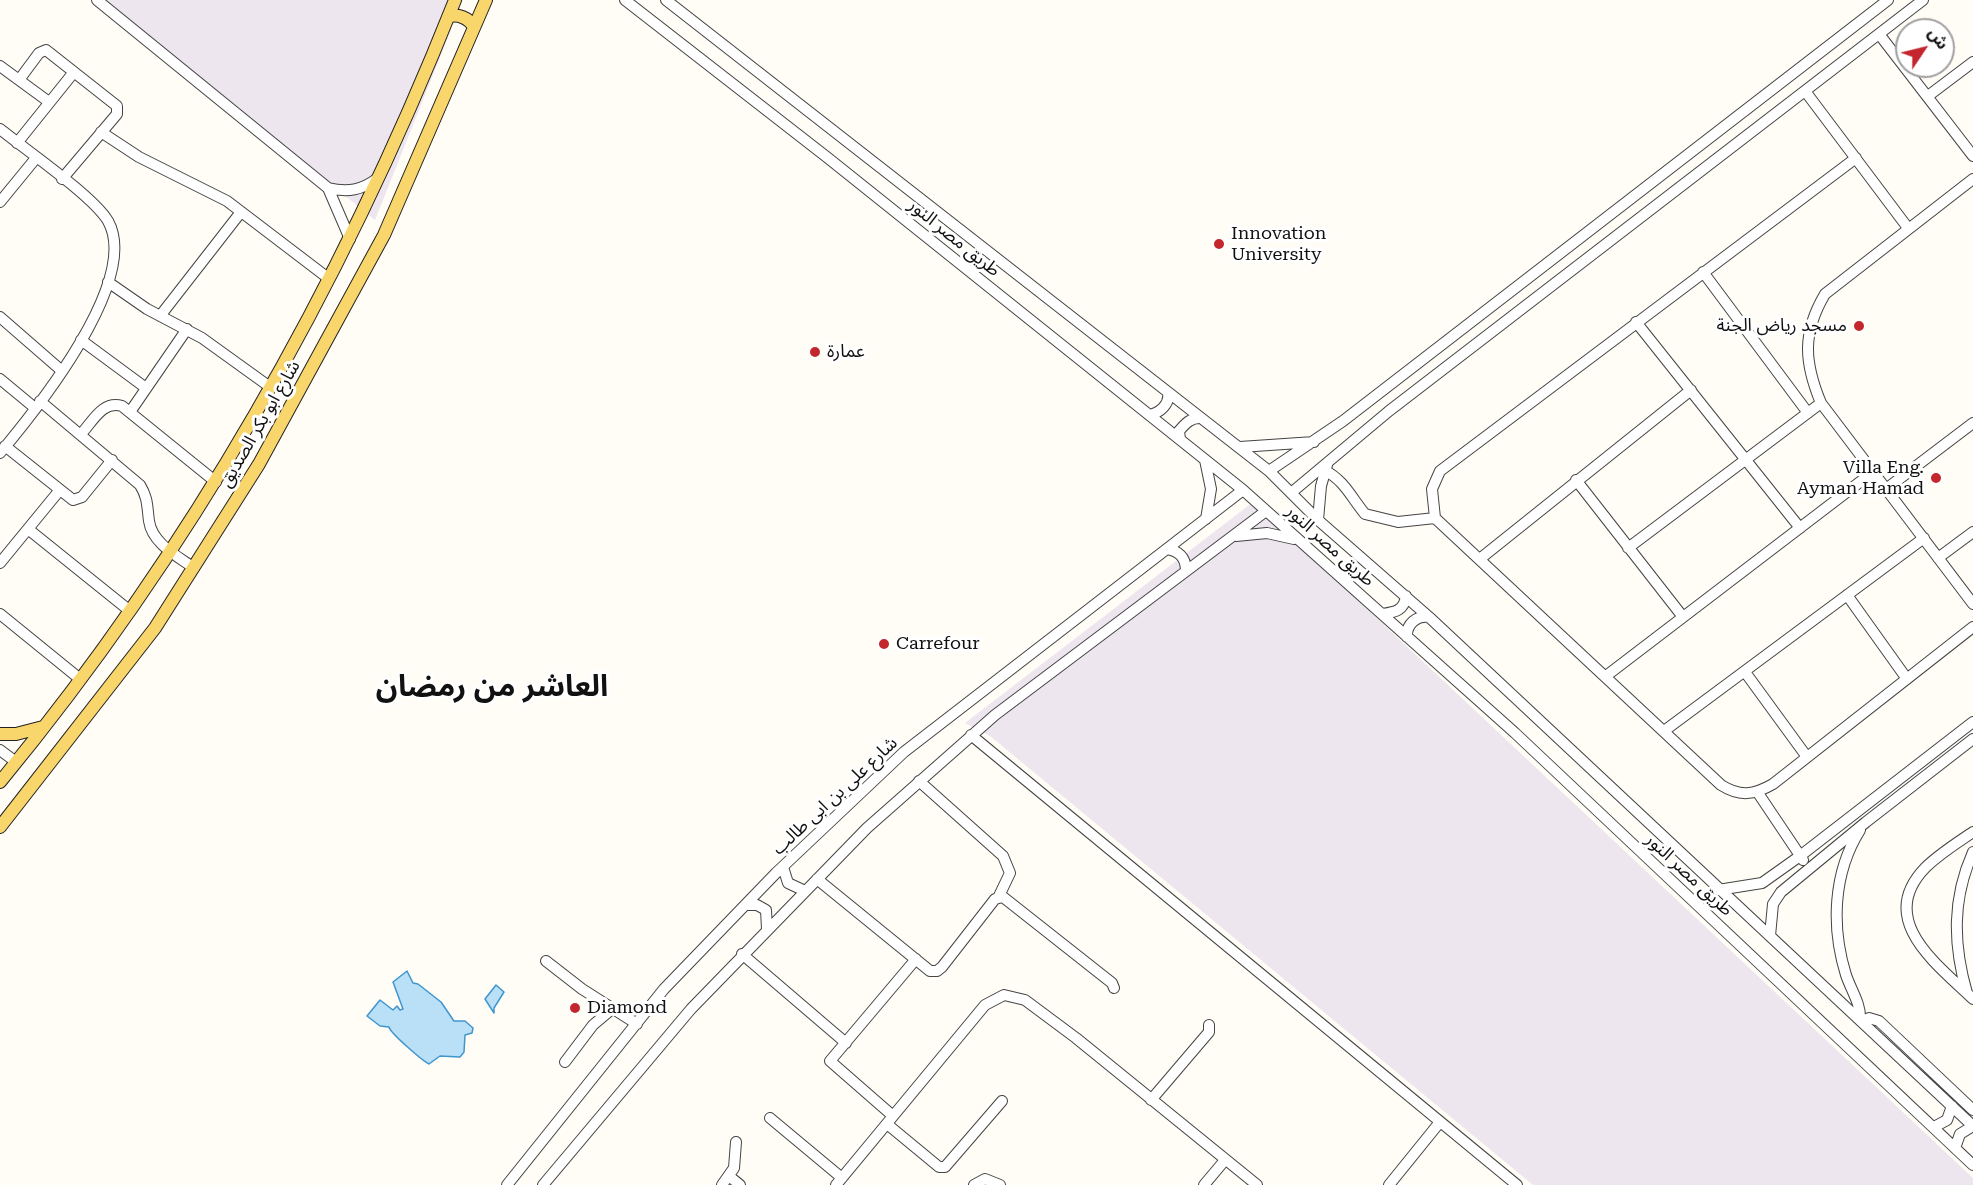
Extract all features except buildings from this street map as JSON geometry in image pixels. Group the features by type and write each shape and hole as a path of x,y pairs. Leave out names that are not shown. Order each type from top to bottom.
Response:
{"main road":[{"name":"شارع ابو بكر الصديق","path":"2,774 16,762 130,611 172,552 216,482 350,238 379,178 455,0"},
{"name":"شارع ابو بكر الصديق","path":"0,827 133,658 194,568 259,464 384,235 423,151 486,0"},
{"path":"448,17 460,16 474,27"},
{"path":"0,734 16,734 43,727"}],"street":[{"path":"97,0 328,188 350,238"},
{"name":"طريق مصر النور","path":"625,0 1243,490 1515,733 1973,1165"},
{"name":"طريق مصر النور","path":"666,0 1269,471 1318,520 1429,617 1718,890 1973,1126"},
{"path":"1269,471 1343,421 1888,0"},
{"path":"1291,493 1356,437 1923,0"},
{"path":"1879,34 1973,156"},
{"path":"19,80 42,50 46,50 117,106 117,114 62,179"},
{"path":"1928,96 1973,62"},
{"path":"0,66 49,102"},
{"path":"17,143 74,72"},
{"path":"1805,91 1908,228"},
{"path":"0,129 100,210 112,231 114,252 108,282 81,340 38,405 4,444 70,499 77,500 112,460"},
{"path":"101,132 139,157 212,192 328,278"},
{"path":"0,202 36,158"},
{"path":"1856,158 1440,471 1432,489 1435,518 1481,558 1721,785 1732,792 1745,795 1758,793 1807,758 1973,627"},
{"path":"328,188 350,191 370,185 379,178"},
{"path":"1973,179 1825,294 1814,314 1808,336 1808,358 1812,381 1821,403 1973,603"},
{"path":"160,316 241,212"},
{"path":"1703,272 1808,413"},
{"path":"108,282 160,316 187,329 270,387"},
{"path":"0,317 62,371"},
{"path":"1636,322 1800,528"},
{"path":"130,412 187,329"},
{"path":"81,340 146,388"},
{"path":"0,379 81,434 140,485 147,495 153,533 172,552 194,568"},
{"path":"1481,558 1691,390"},
{"path":"1149,415 1163,408 1168,401 1168,393"},
{"path":"1628,548 1821,403"},
{"path":"81,434 106,406 122,406 216,482"},
{"path":"1180,439 1179,431 1184,425 1193,419 1201,418"},
{"path":"1343,421 1356,437"},
{"path":"1886,489 1973,423"},
{"path":"1240,447 1314,442"},
{"path":"1318,520 1324,470 1330,459"},
{"path":"1205,460 1211,489 1206,519"},
{"path":"1324,470 1345,484 1365,514 1398,522 1435,518"},
{"path":"1606,676 1874,472"},
{"path":"1576,480 1683,618"},
{"path":"0,563 59,490"},
{"name":"شارع على بن ابى طالب","path":"507,1185 664,989 783,867 904,752 1243,490"},
{"path":"543,1185 637,1071 741,954 867,828 971,735 1186,569 1266,511"},
{"path":"28,529 130,611"},
{"path":"1938,558 1973,532"},
{"path":"1232,537 1267,533 1301,542"},
{"path":"1664,731 1924,538"},
{"path":"1167,549 1179,553 1186,563 1186,569"},
{"path":"1382,614 1397,612 1404,606 1406,596"},
{"path":"1847,596 1907,679"},
{"path":"0,614 80,679"},
{"path":"1407,637 1409,627 1416,620 1429,617"},
{"path":"1744,672 1807,758"},
{"path":"1718,890 1762,883 1973,722"},
{"path":"971,735 1517,1185"},
{"path":"1770,936 1773,904 1780,892 1973,739"},
{"path":"0,750 16,762"},
{"path":"1918,766 1926,775"},
{"path":"817,879 930,971 937,971 999,896 1010,873 1003,856 919,781"},
{"path":"1758,793 1809,868"},
{"path":"1866,822 1851,844 1842,871 1836,926 1840,956 1860,1008 1861,1020 1869,1018 1879,1021 1973,1110"},
{"path":"1970,996 1922,951 1914,938 1908,917 1909,895 1919,876 1927,866 1973,832"},
{"path":"1970,996 1958,964 1955,933 1957,902 1964,872 1973,852"},
{"path":"783,867 788,883 805,891"},
{"path":"999,896 1004,897 1074,952 1112,983 1114,988"},
{"path":"745,905 757,904 766,910 767,929"},
{"path":"741,954 846,1043"},
{"path":"916,959 830,1062 939,1167 945,1167 1002,1101"},
{"path":"546,961 612,1009 637,1024"},
{"path":"770,1118 839,1181 985,1005 1004,995 1025,1000 1257,1185"},
{"path":"565,1062 593,1025 612,1009"},
{"path":"1151,1100 1209,1032 1209,1025"},
{"path":"1934,1127 1947,1120 1952,1106"},
{"path":"1389,1185 1440,1122"},
{"path":"1954,1148 1960,1134 1973,1126"},
{"path":"736,1142 734,1168 725,1180 740,1185"},
{"path":"1204,1185 1225,1160"},
{"path":"974,1185 985,1179 1000,1185"}],"shaded area":[{"path":"104,0 463,0 375,220"},
{"path":"1253,502 1973,1178 1973,1185 1533,1185 990,736 965,723"}],"water":[{"path":"407,971 413,983 418,984 441,1002 454,1021 465,1021 473,1028 472,1033 465,1035 464,1052 460,1057 440,1056 429,1064 401,1041 389,1027 380,1026 367,1016 380,1000 393,1010 397,1006 400,1010 403,1009 393,982"},
{"path":"496,985 504,992 494,1008 494,1013 485,999"}],"place":[{"name":"Innovation University","path":"1219,244"},
{"name":"مسجد رياض الجنة","path":"1859,326"},
{"name":"عمارة","path":"815,352"},
{"name":"Villa Eng. Ayman Hamad","path":"1936,478"},
{"name":"Carrefour","path":"884,644"},
{"name":"Diamond","path":"575,1008"}],"district":[{"name":"العاشر من رمضان","path":"492,687"}]}
